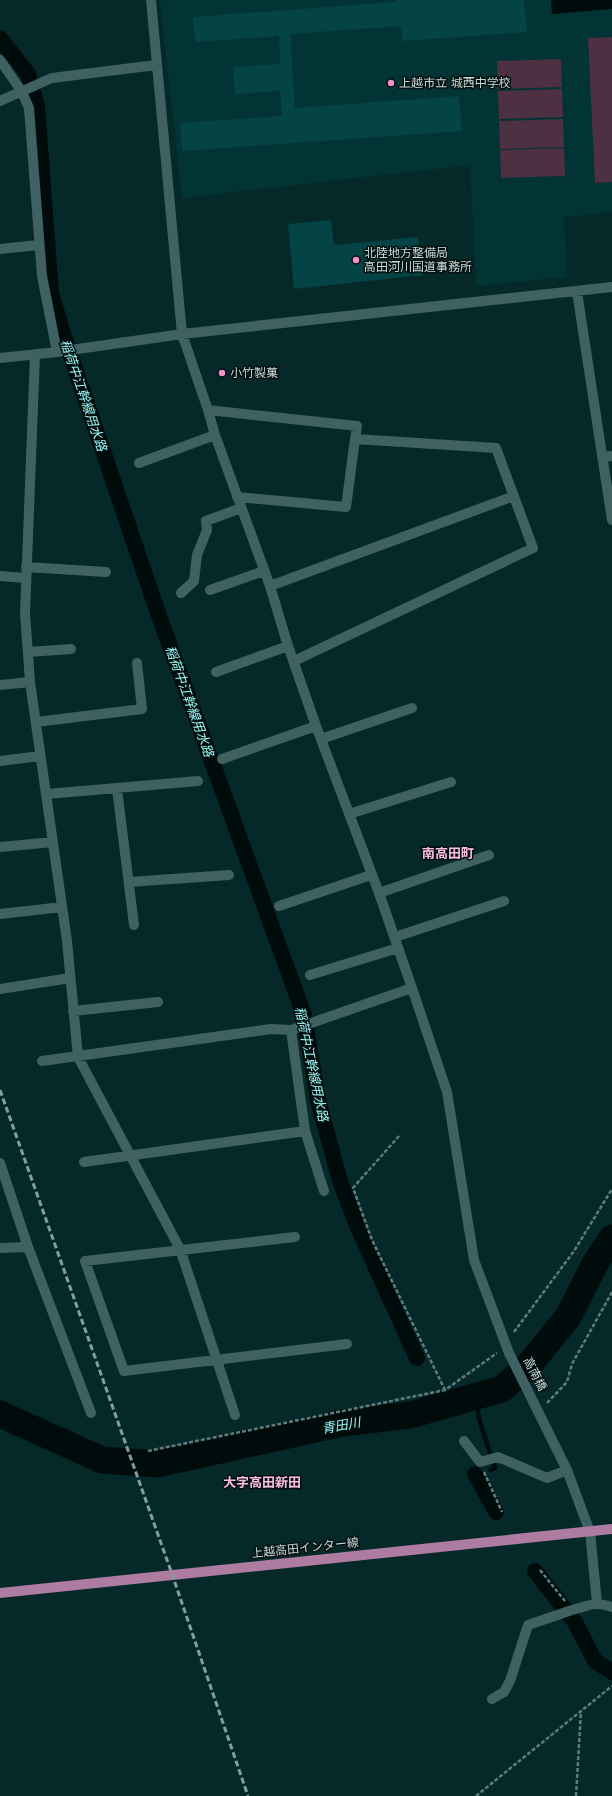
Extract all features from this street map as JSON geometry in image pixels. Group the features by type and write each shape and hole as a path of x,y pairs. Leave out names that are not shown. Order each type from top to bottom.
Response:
{"main road":[{"name":"上越高田インター線","path":"0,1593 612,1530"}],"street":[{"name":"高南橋","path":"151,0 182,334 215,435 270,586 288,646 316,726 395,937 447,1092 474,1260 507,1348 567,1470 590,1532 597,1603"},
{"path":"0,60 22,92 29,108 38,245 42,276 58,352"},
{"path":"0,100 22,92 52,78 156,65"},
{"path":"0,250 38,245"},
{"path":"0,358 58,352 182,334 612,287"},
{"path":"577,292 607,456 612,520"},
{"path":"35,355 25,578 25,613 30,682 67,941 78,1057 180,1249 235,1415"},
{"path":"208,410 357,426 346,507 237,497"},
{"path":"139,463 215,435"},
{"path":"294,661 533,548 496,448 355,439"},
{"path":"270,586 514,496"},
{"path":"180,593 194,581 197,555 207,530 206,521 241,508"},
{"path":"26,567 106,572"},
{"path":"210,590 264,571"},
{"path":"0,576 25,578"},
{"path":"216,672 288,646"},
{"path":"28,652 71,650"},
{"path":"36,722 142,709 137,663"},
{"path":"0,685 30,682"},
{"path":"321,739 412,708"},
{"path":"222,759 316,726"},
{"path":"0,761 40,756"},
{"path":"47,794 198,781"},
{"path":"349,814 451,782"},
{"path":"118,789 134,925"},
{"path":"0,847 53,842"},
{"path":"379,893 489,856"},
{"path":"129,882 229,875"},
{"path":"279,906 371,875"},
{"path":"395,937 504,901"},
{"path":"0,914 62,907"},
{"path":"310,975 398,948"},
{"path":"0,989 70,978"},
{"path":"42,1061 271,1029 291,1030 412,988"},
{"path":"73,1011 158,1002"},
{"path":"291,1030 305,1131 324,1191"},
{"path":"84,1162 305,1131"},
{"path":"0,1163 28,1247 91,1413"},
{"path":"295,1236 85,1261 124,1371 347,1344"},
{"path":"0,1248 28,1247"},
{"path":"464,1441 483,1462 498,1457 546,1478 567,1470"},
{"path":"492,1699 504,1692 510,1681 528,1625 597,1603 612,1606"}],"path":[{"path":"399,1136 353,1188 372,1240 445,1390"},
{"path":"148,1451 445,1390 499,1351 507,1348 574,1251 612,1189"},
{"path":"538,1410 567,1382 572,1364 612,1292"},
{"path":"483,1462 502,1512"},
{"path":"540,1570 572,1610"},
{"path":"476,1796 612,1686"},
{"path":"576,1796 581,1711"}],"shaded area":[{"name":"上越市立 城西中学校","path":"160,0 612,0 612,212 564,217 567,277 476,286 470,165 182,198"},
{"path":"551,0 612,0 612,9 552,14"},
{"path":"612,37 612,182 595,183 588,38"},
{"path":"561,59 562,87 498,89 497,61"},
{"path":"562,89 563,117 499,119 498,91"},
{"path":"563,119 564,147 500,149 499,121"},
{"path":"564,148 565,176 501,178 500,150"}],"building":[{"path":"396,0 524,0 527,32 403,41 401,26 290,34 295,108 459,96 462,131 182,151 180,123 282,116 280,91 235,94 233,67 280,64 279,36 195,42 193,17 396,2"},
{"name":"北陸地方整備局 高田河川国道事務所","path":"331,220 334,245 418,237 423,275 294,289 288,224"}],"waterway":[{"name":"稲荷中江幹線用水路","path":"0,38 28,74 37,106 51,293 63,333 159,616 304,1015 318,1100 340,1181 358,1228 417,1358"},
{"name":"青田川","path":"0,1414 102,1460 157,1464 343,1423 410,1415 502,1389 530,1364 568,1317 596,1262 612,1238"},
{"path":"476,1396 479,1419 495,1468 490,1470"},
{"name":"稲荷中江幹線用水路","path":"475,1474 479,1472"},
{"name":"稲荷中江幹線用水路","path":"475,1474 496,1512"},
{"name":"稲荷中江幹線用水路","path":"535,1571 575,1622 595,1661 612,1672"}],"railway":[{"path":"0,1090 172,1574 248,1796"}],"place":[{"name":"上越市立 城西中学校","path":"391,83"},
{"name":"北陸地方整備局 高田河川国道事務所","path":"356,260"},
{"name":"小竹製菓","path":"222,373"}],"district":[{"name":"南高田町","path":"448,853"},
{"name":"大字高田新田","path":"262,1482"}]}
